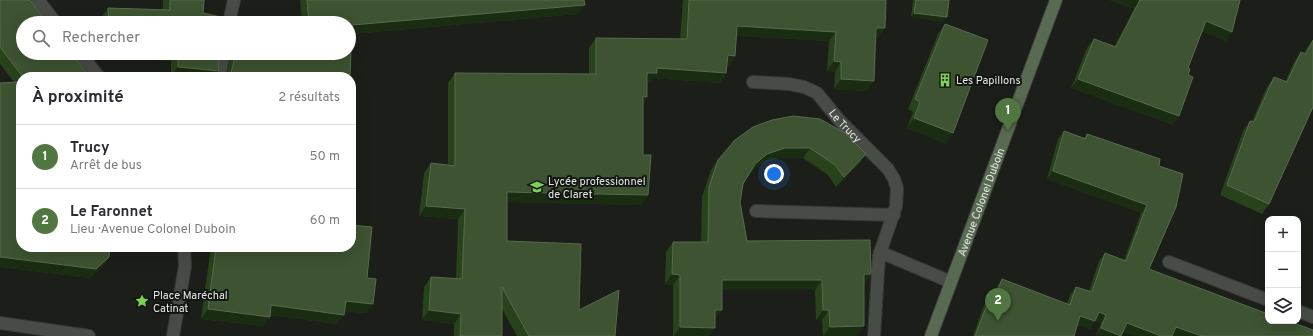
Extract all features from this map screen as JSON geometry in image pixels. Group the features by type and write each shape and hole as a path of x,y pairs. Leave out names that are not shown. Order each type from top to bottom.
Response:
{"street":[{"path":"38,0 51,16"},
{"path":"231,16 234,0"},
{"name":"Avenue Colonel Duboin","path":"931,336 1056,0"},
{"path":"86,60 95,72"},
{"path":"220,72 223,60"},
{"name":"Le Trucy","path":"753,82 804,87 817,93 824,99 839,120 888,168 897,188 898,196 894,215 880,252 874,336"},
{"path":"756,211 894,215"},
{"path":"173,336 185,266 184,252"},
{"path":"880,252 951,282"},
{"path":"1169,262 1265,299"},
{"path":"1301,312 1313,317"},
{"path":"0,323 89,336"}],"building":[{"path":"0,0 30,0 42,16 16,16 16,60 77,60 86,72 19,72 0,47"},
{"path":"170,0 204,0 203,13 216,16 109,16 108,8 170,10"},
{"path":"307,0 584,0 585,5 356,25 356,16 308,16"},
{"name":"Lycée professionnel de Claret","path":"689,0 886,0 885,28 876,28 874,81 841,79 841,62 834,61 836,32 737,26 735,56 728,55 726,73 657,68 657,73 647,73 647,97 643,96 643,155 651,155 648,195 507,192 507,241 581,244 579,310 619,290 615,336 529,336 502,287 502,336 460,336 461,314 429,310 431,277 462,279 465,209 426,206 431,163 455,166 455,73 596,74 596,38 687,39"},
{"path":"916,0 949,0 947,17 914,13"},
{"path":"1140,0 1240,0 1232,32 1206,21 1188,68 1190,69 1188,75 1193,77 1179,116 1078,79 1094,39 1116,47"},
{"name":"Les Papillons","path":"945,24 988,40 953,133 914,118 920,102 915,99"},
{"path":"1313,40 1313,107 1269,204 1227,185 1250,121 1254,122 1274,77 1287,82 1301,52 1306,54"},
{"path":"178,60 219,60 219,71 178,67"},
{"path":"234,60 351,60 350,72 231,72"},
{"path":"16,82 16,252 110,252 109,257 96,269 0,257 0,83"},
{"path":"793,116 820,119 845,133 866,154 844,177 835,165 810,148 785,148 767,154 755,164 743,184 740,202 747,241 870,240 871,274 864,274 864,326 830,327 829,310 823,310 822,280 722,280 722,310 715,310 715,328 680,327 680,275 672,274 673,242 708,242 709,187 718,160 735,140 753,127 772,120"},
{"path":"1064,131 1086,139 1087,134 1160,159 1159,166 1183,174 1176,207 1149,269 1265,313 1265,324 1296,324 1313,330 1313,336 1202,336 1176,327 1172,336 1161,336 1127,323 1121,336 1101,328 1106,315 1099,312 1095,321 1080,316 1074,336 975,336 990,297 995,298 1002,279 1070,305 1076,287 1092,292 1105,253 1126,261 1147,205 1053,171"},
{"path":"356,225 372,227 367,278 376,279 373,304 346,301 344,315 271,305 270,317 208,309 215,252 356,252"}],"place":[{"name":"Les Papillons","path":"945,80"},
{"name":"Trucy","path":"1008,131"},
{"name":"Lycée professionnel de Claret","path":"537,187"},
{"name":"Place Maréchal Catinat","path":"142,301"},
{"name":"Le Faronnet","path":"998,321"}]}
